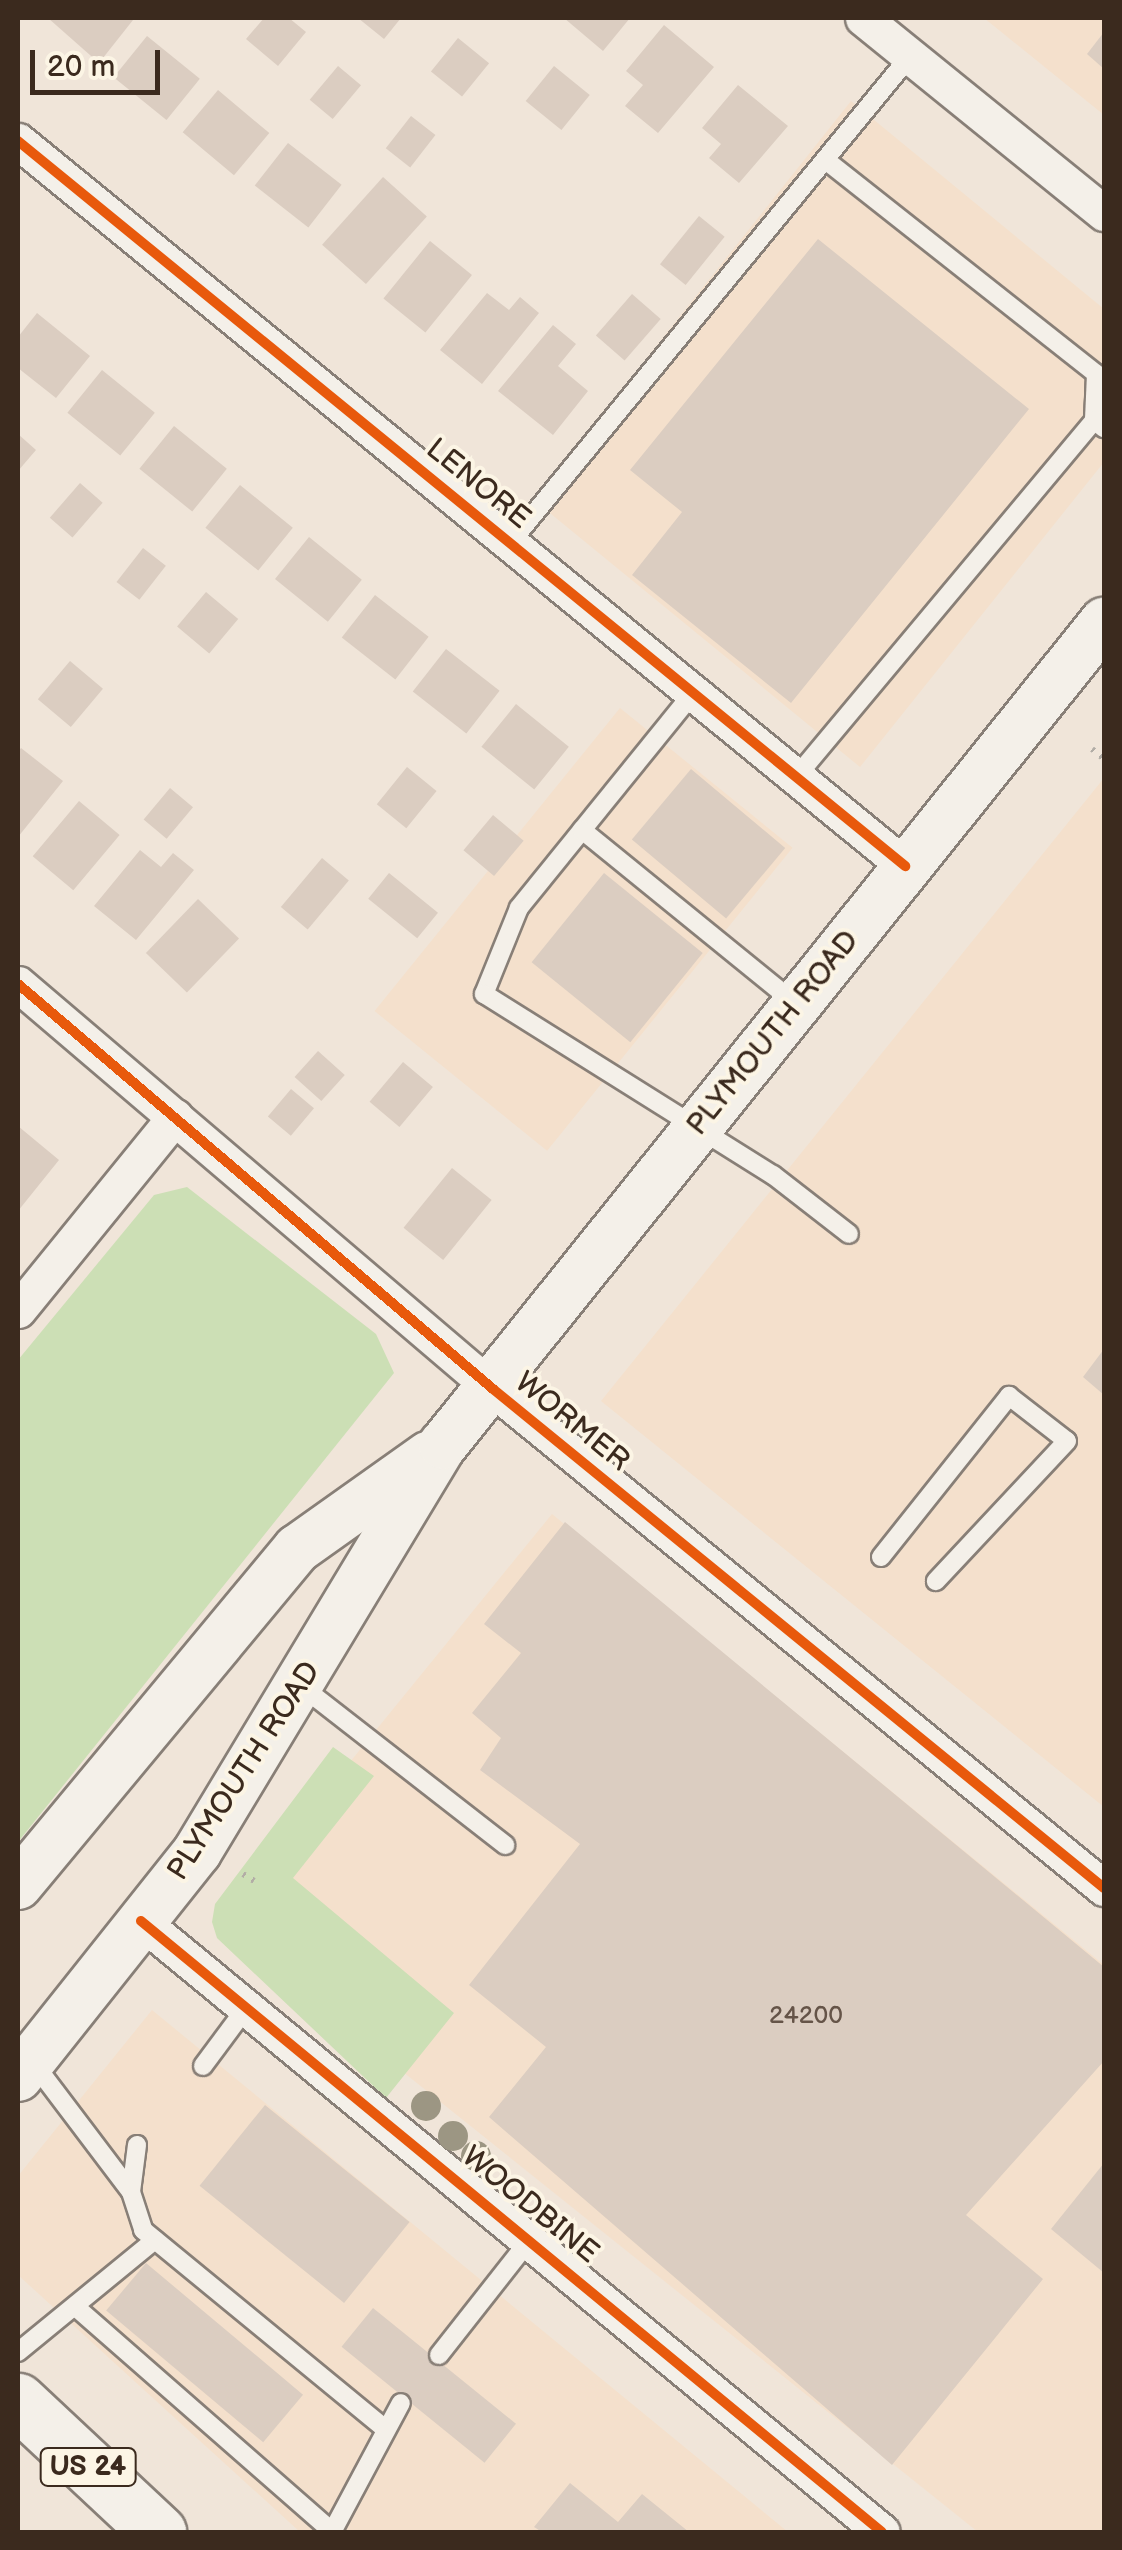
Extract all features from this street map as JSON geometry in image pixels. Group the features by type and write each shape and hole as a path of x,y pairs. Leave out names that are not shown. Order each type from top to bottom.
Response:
{"main road":[{"name":"PLYMOUTH ROAD","path":"24,2069 198,1852 443,1445 492,1389 905,866 1104,622"},
{"name":"PLYMOUTH ROAD","path":"18,1885 298,1549 443,1445"},
{"name":"US 24","path":"18,2401 158,2532"}],"street":[{"path":"863,18 1101,203"},
{"name":"LENORE","path":"18,141 905,866"},
{"name":"WORMER","path":"18,984 492,1389 1104,1888"},
{"path":"18,1310 175,1117"},
{"name":"WOODBINE","path":"141,1921 532,2237 882,2532"}],"lane":[{"path":"510,543 828,162 910,56"},
{"path":"796,776 1099,424 1096,374 828,162"},
{"path":"693,693 520,908 484,994 693,1133 773,1175 850,1234"},
{"path":"582,830 796,1004"},
{"path":"880,1557 1009,1396 1067,1441 936,1580"},
{"path":"301,1686 506,1846"},
{"path":"203,2066 246,2008"},
{"path":"24,2069 131,2192 155,2240 383,2427"},
{"path":"131,2192 137,2145"},
{"path":"438,2356 532,2237"},
{"path":"18,2352 78,2309 155,2240"},
{"path":"78,2309 332,2532 383,2427 402,2402"}],"path":[{"path":"1092,749 1104,759"},
{"path":"243,1874 254,1881"}],"shaded area":[{"path":"984,18 1104,18 1104,115"},
{"path":"851,101 1104,309 1104,462 860,767 534,500"},
{"path":"620,708 793,848 547,1151 375,1011"},
{"path":"1104,778 1104,1807 601,1401"},
{"path":"552,1514 1104,1965 1104,2532 978,2532 218,1924"},
{"path":"152,2010 788,2532 300,2532 18,2275 18,2176"}],"green space":[{"path":"187,1187 376,1334 394,1373 18,1842 18,1360 154,1195"},
{"path":"333,1747 374,1776 293,1878 454,2013 386,2098 217,1938 212,1922 215,1904"}],"building":[{"path":"48,18 129,18 133,20 99,63"},
{"path":"264,18 289,18 306,32 278,66 246,39"},
{"path":"358,18 401,18 384,39"},
{"path":"564,18 630,18 603,51"},
{"path":"664,25 714,67 658,133 625,106 643,85 626,71"},
{"path":"1104,32 1104,69 1087,54"},
{"path":"147,36 200,79 166,120 114,77"},
{"path":"458,38 489,63 462,97 431,71"},
{"path":"338,66 361,85 333,119 310,100"},
{"path":"554,66 590,95 561,130 526,101"},
{"path":"738,85 788,126 739,183 709,158 721,144 702,128"},
{"path":"218,90 269,133 234,175 183,132"},
{"path":"411,116 435,135 410,167 386,148"},
{"path":"288,143 342,185 308,227 255,186"},
{"path":"383,177 427,216 366,284 322,245"},
{"path":"699,216 725,237 686,285 660,264"},
{"path":"818,239 1029,409 791,703 632,575 682,512 630,470"},
{"path":"430,241 472,275 425,332 383,299"},
{"path":"487,293 509,310 520,297 539,313 482,384 440,350"},
{"path":"632,294 661,319 625,360 596,336"},
{"path":"37,313 90,356 56,398 18,368 18,337"},
{"path":"553,325 576,344 558,366 588,391 553,435 498,391"},
{"path":"102,370 155,413 120,456 67,413"},
{"path":"174,426 227,469 192,512 139,469"},
{"path":"18,434 36,450 18,471"},
{"path":"80,483 103,503 72,537 50,518"},
{"path":"240,485 293,528 258,571 205,528"},
{"path":"309,537 362,580 328,622 275,579"},
{"path":"143,548 166,566 139,600 117,582"},
{"path":"206,592 238,619 209,653 177,626"},
{"path":"375,595 429,637 395,679 342,638"},
{"path":"446,649 500,691 466,733 413,692"},
{"path":"70,661 103,689 71,727 38,699"},
{"path":"516,704 569,747 534,790 481,747"},
{"path":"21,748 63,781 18,837 18,752"},
{"path":"407,767 437,791 406,828 377,804"},
{"path":"691,769 785,848 726,919 632,839"},
{"path":"170,788 193,807 167,839 144,819"},
{"path":"79,801 120,835 73,890 33,856"},
{"path":"493,815 524,841 494,876 463,850"},
{"path":"140,850 161,867 173,853 194,870 136,940 94,906"},
{"path":"322,858 349,880 308,930 281,907"},
{"path":"389,873 438,913 417,938 368,899"},
{"path":"604,873 703,953 630,1042 532,962"},
{"path":"198,899 239,939 187,993 146,953"},
{"path":"318,1051 345,1075 321,1101 295,1077"},
{"path":"403,1062 433,1087 399,1127 370,1102"},
{"path":"291,1089 314,1108 291,1136 268,1117"},
{"path":"18,1126 59,1160 18,1211"},
{"path":"452,1168 492,1200 443,1260 404,1228"},
{"path":"1104,1349 1104,1395 1083,1377"},
{"path":"565,1522 1104,1967 1104,2061 966,2215 1043,2279 892,2465 489,2117 546,2047 469,1985 580,1844 480,1770 501,1738 472,1713 521,1653 484,1624"},
{"path":"265,2105 410,2222 344,2303 200,2186"},
{"path":"1104,2163 1104,2273 1051,2229"},
{"path":"146,2263 303,2395 263,2442 106,2310"},
{"path":"373,2308 516,2424 485,2463 342,2347"},
{"path":"570,2483 618,2522 642,2494 689,2532 542,2532 534,2527"}],"cycle path":[{"path":"18,141 905,866"},
{"path":"18,984 493,1389 1104,1888"},
{"path":"141,1921 882,2532"}]}
